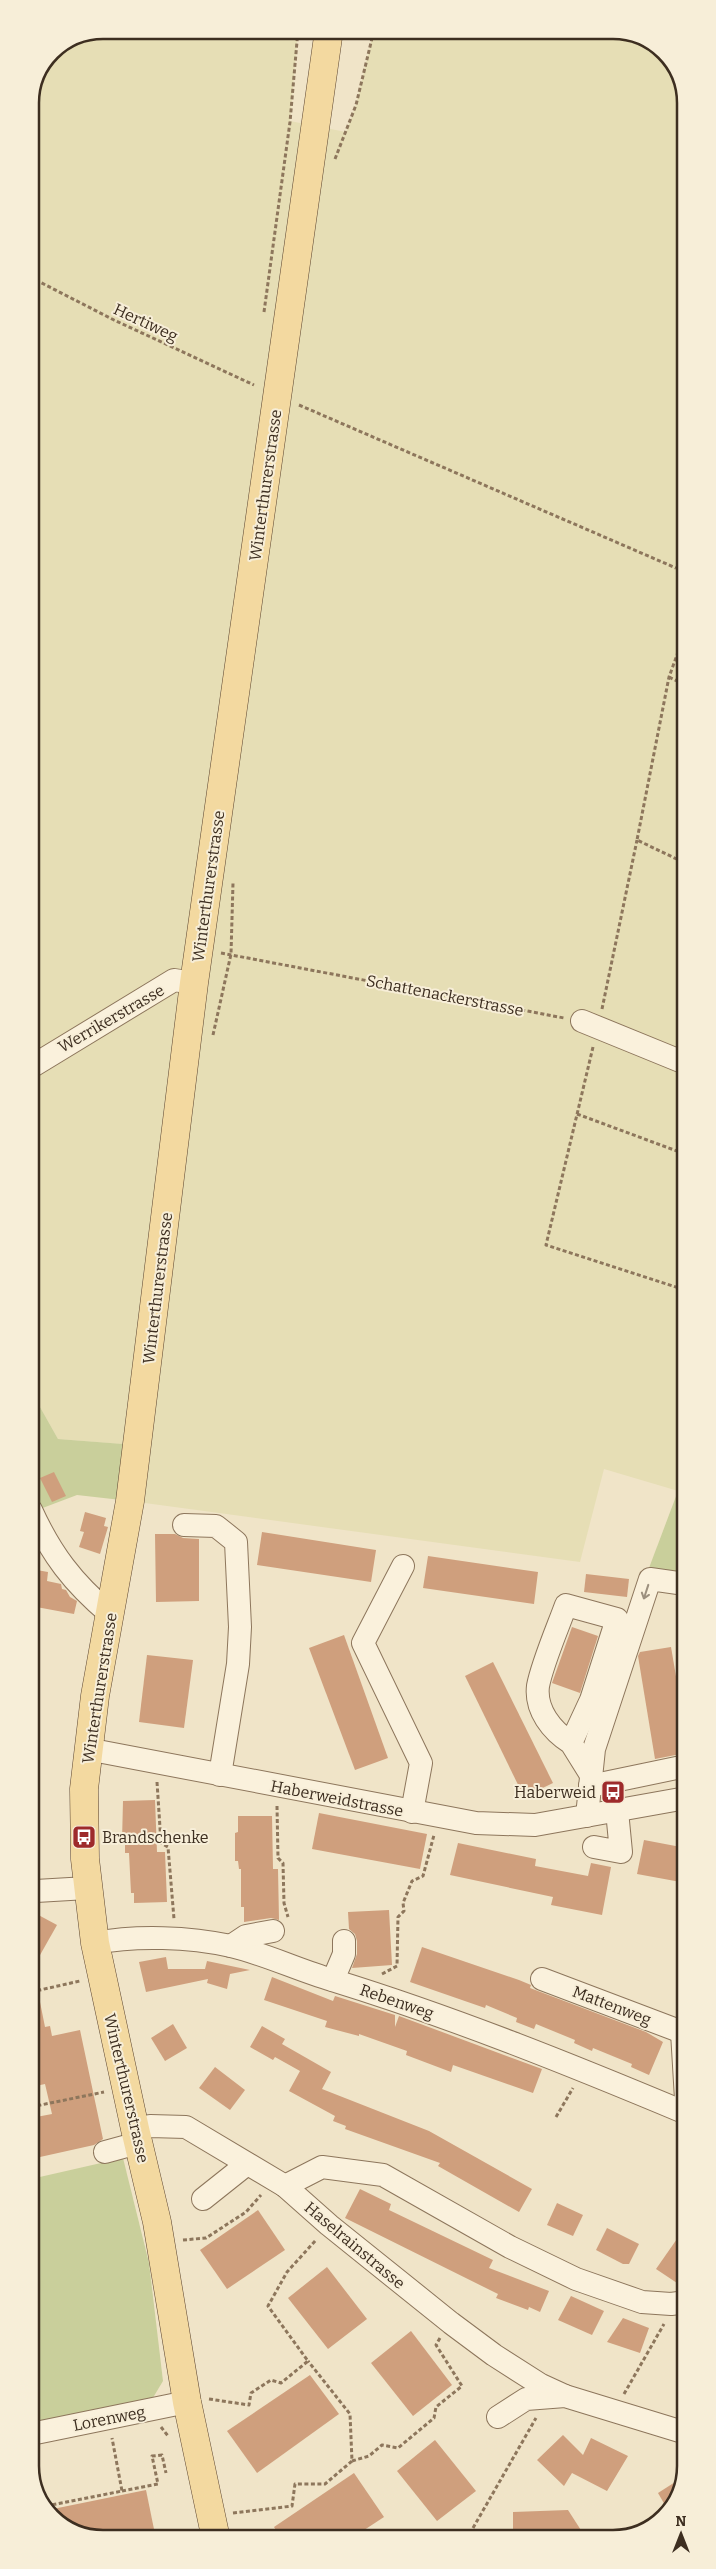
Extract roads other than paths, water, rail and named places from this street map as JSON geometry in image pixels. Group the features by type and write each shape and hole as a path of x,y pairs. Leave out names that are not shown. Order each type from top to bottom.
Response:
{"main road":[{"name":"Winterthurerstrasse","path":"215,2530 197,2401 102,1976 87,1888 83,1812 87,1749 130,1501 194,983 328,39"}],"street":[{"name":"Werrikerstrasse","path":"39,1062 174,980 194,983"},
{"path":"590,1025 677,1060"},
{"path":"184,1525 216,1526 236,1542 240,1627 238,1664 220,1775"},
{"path":"39,1526 50,1548 69,1575 110,1614"},
{"path":"404,1566 363,1643 420,1763 412,1812"},
{"path":"587,1816 594,1749 650,1579 677,1583"},
{"path":"571,1743 591,1700 617,1619 566,1605 538,1687 542,1713 557,1734 571,1743 590,1780"},
{"name":"Haberweidstrasse","path":"87,1749 412,1812 508,1826 535,1825 677,1800"},
{"path":"590,1780 677,1767"},
{"path":"594,1847 621,1852 617,1810"},
{"path":"39,1891 87,1888"},
{"path":"231,1946 246,1936 281,1926"},
{"name":"Rebenweg","path":"96,1943 133,1938 172,1939 231,1946 369,1990 585,2071 677,2110"},
{"path":"333,1980 344,1954 344,1941"},
{"name":"Mattenweg","path":"542,1979 677,2027"},
{"name":"Haselrainstrasse","path":"105,2152 137,2136 150,2126 186,2127 285,2186 329,2225 450,2323 494,2355 541,2385 565,2396 677,2430"},
{"path":"203,2198 247,2164"},
{"path":"285,2186 322,2167 383,2175 510,2246 576,2279 642,2302 677,2303"},
{"name":"Haselrainstrasse","path":"498,2417 526,2399 565,2396"},
{"name":"Lorenweg","path":"39,2432 197,2401"}],"place":[{"name":"Haberweid","path":"613,1792"},
{"name":"Brandschenke","path":"84,1837"}]}
